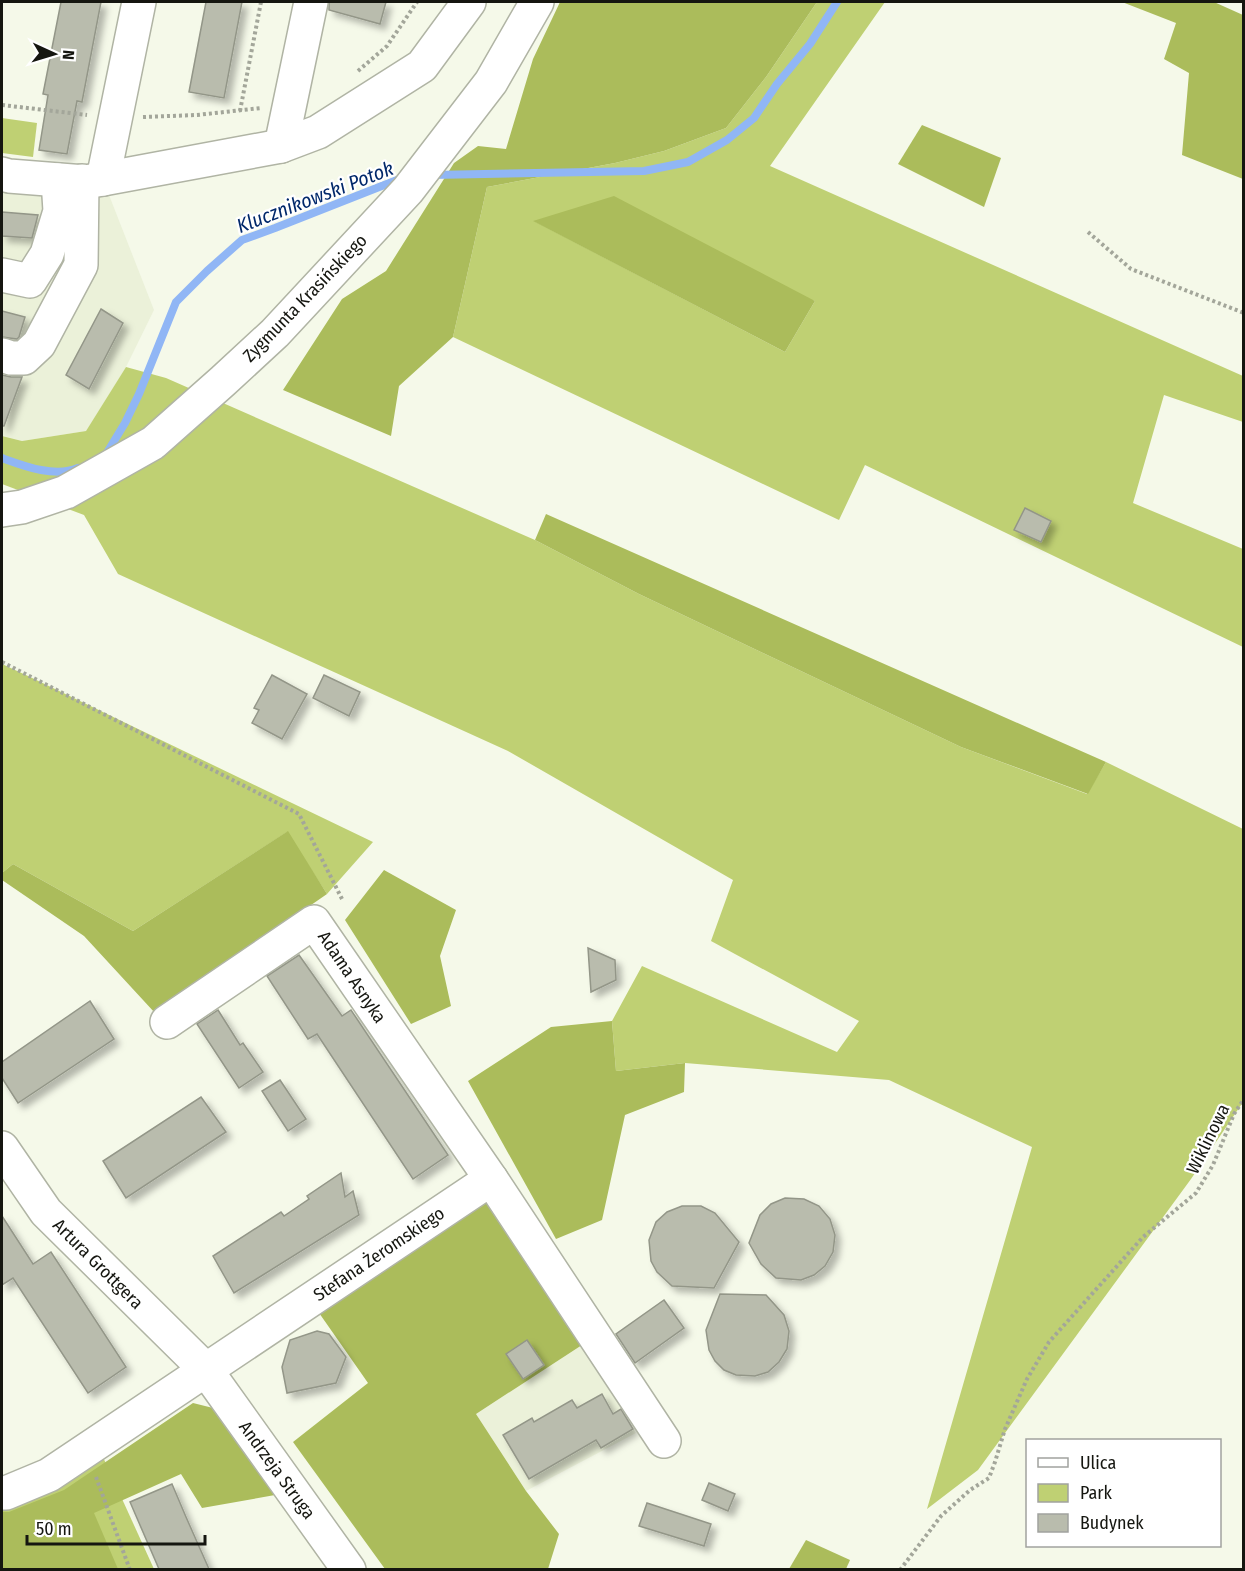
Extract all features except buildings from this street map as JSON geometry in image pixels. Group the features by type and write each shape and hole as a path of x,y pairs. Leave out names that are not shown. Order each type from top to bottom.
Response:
{"street":[{"path":"2,275 30,281 46,254 60,211 81,180 115,118 139,2"},
{"path":"281,146 311,2"},
{"path":"2,174 81,180 281,146 318,132 422,66 469,2"},
{"name":"Zygmunta Krasińskiego","path":"2,510 22,507 66,492 153,443 275,333 408,190 491,82 537,2"},
{"path":"2,355 24,358 39,344 81,265 81,180"},
{"name":"Adama Asnyka","path":"167,1022 314,922 491,1179"},
{"name":"Artura Grottgera","path":"2,1148 10,1163 46,1212 206,1370"},
{"path":"491,1179 664,1441"},
{"name":"Stefana Żeromskiego","path":"2,1493 49,1475 491,1179"},
{"name":"Andrzeja Struga","path":"206,1370 348,1569"}],"path":[{"path":"240,111 261,2"},
{"path":"357,72 387,46 417,2"},
{"path":"2,105 115,118 197,116 289,104"},
{"path":"1088,232 1131,268 1244,313"},
{"path":"2,662 299,814 342,899"},
{"name":"Wiklinowa","path":"900,1569 941,1516 970,1490 989,1478 1005,1429 1027,1379 1049,1342 1143,1237 1196,1193 1213,1165 1234,1114 1244,1098"},
{"path":"86,1451 130,1569"}],"shaded area":[{"path":"2,187 109,195 154,310 126,367 86,431 22,441 2,436"},
{"path":"582,1345 636,1433 526,1491 476,1414"}],"green space":[{"path":"560,2 817,2 766,77 726,128 664,151 615,163 487,187 453,337 399,386 391,436 283,390 342,299 386,271 454,163 478,146 506,149 533,59"},
{"path":"817,2 885,2 770,166 1243,376 1243,422 1164,395 1133,503 1243,549 1243,647 865,465 839,520 453,337 487,187 615,163 664,151 726,128 766,77","holes":["534,221 815,301 785,352"]},
{"path":"1122,2 1214,2 1243,15 1243,179 1182,155 1189,73 1164,59 1176,23"},
{"path":"2,118 37,123 33,157 2,153"},
{"path":"922,125 1001,158 984,207 898,164"},
{"path":"614,196 815,301 785,352 533,221"},
{"path":"126,367 166,378 535,540 639,594 961,747 1087,794 1106,762 1243,829 1243,1102 1191,1179 978,1470 927,1509 1032,1147 889,1080 685,1063 616,1071 612,1021 642,966 837,1052 859,1021 711,941 733,880 508,751 118,574 84,515 2,484 2,436 22,441 86,431"},
{"path":"546,514 1106,762 1088,794 961,747 639,594 535,540"},
{"path":"2,664 373,842 327,894 287,832 133,931 13,864 2,873"},
{"path":"288,831 327,894 155,1013 84,936 2,880 2,873 13,864 133,931"},
{"path":"384,870 456,910 440,956 451,1006 411,1024 345,920"},
{"path":"612,1021 616,1071 685,1063 684,1092 625,1115 602,1220 556,1239 468,1081 551,1027"},
{"path":"479,1198 496,1200 582,1345 476,1414 526,1491 559,1534 548,1569 385,1569 293,1442 368,1383 317,1310"},
{"path":"193,1403 217,1409 275,1495 202,1508 181,1474 94,1513 118,1569 2,1570 2,1512 9,1512 64,1490"},
{"path":"97,1444 154,1569 2,1569 2,1510"},
{"path":"806,1540 850,1560 846,1569 789,1569"}],"waterway":[{"name":"Klucznikowski Potok","path":"432,175 644,171 688,162 727,140 754,118 777,84 810,44 837,2"},
{"name":"Klucznikowski Potok","path":"105,456 139,394 176,302 207,271 242,240 402,179"},
{"name":"Klucznikowski Potok","path":"2,458 50,471 60,472 78,468"}]}
